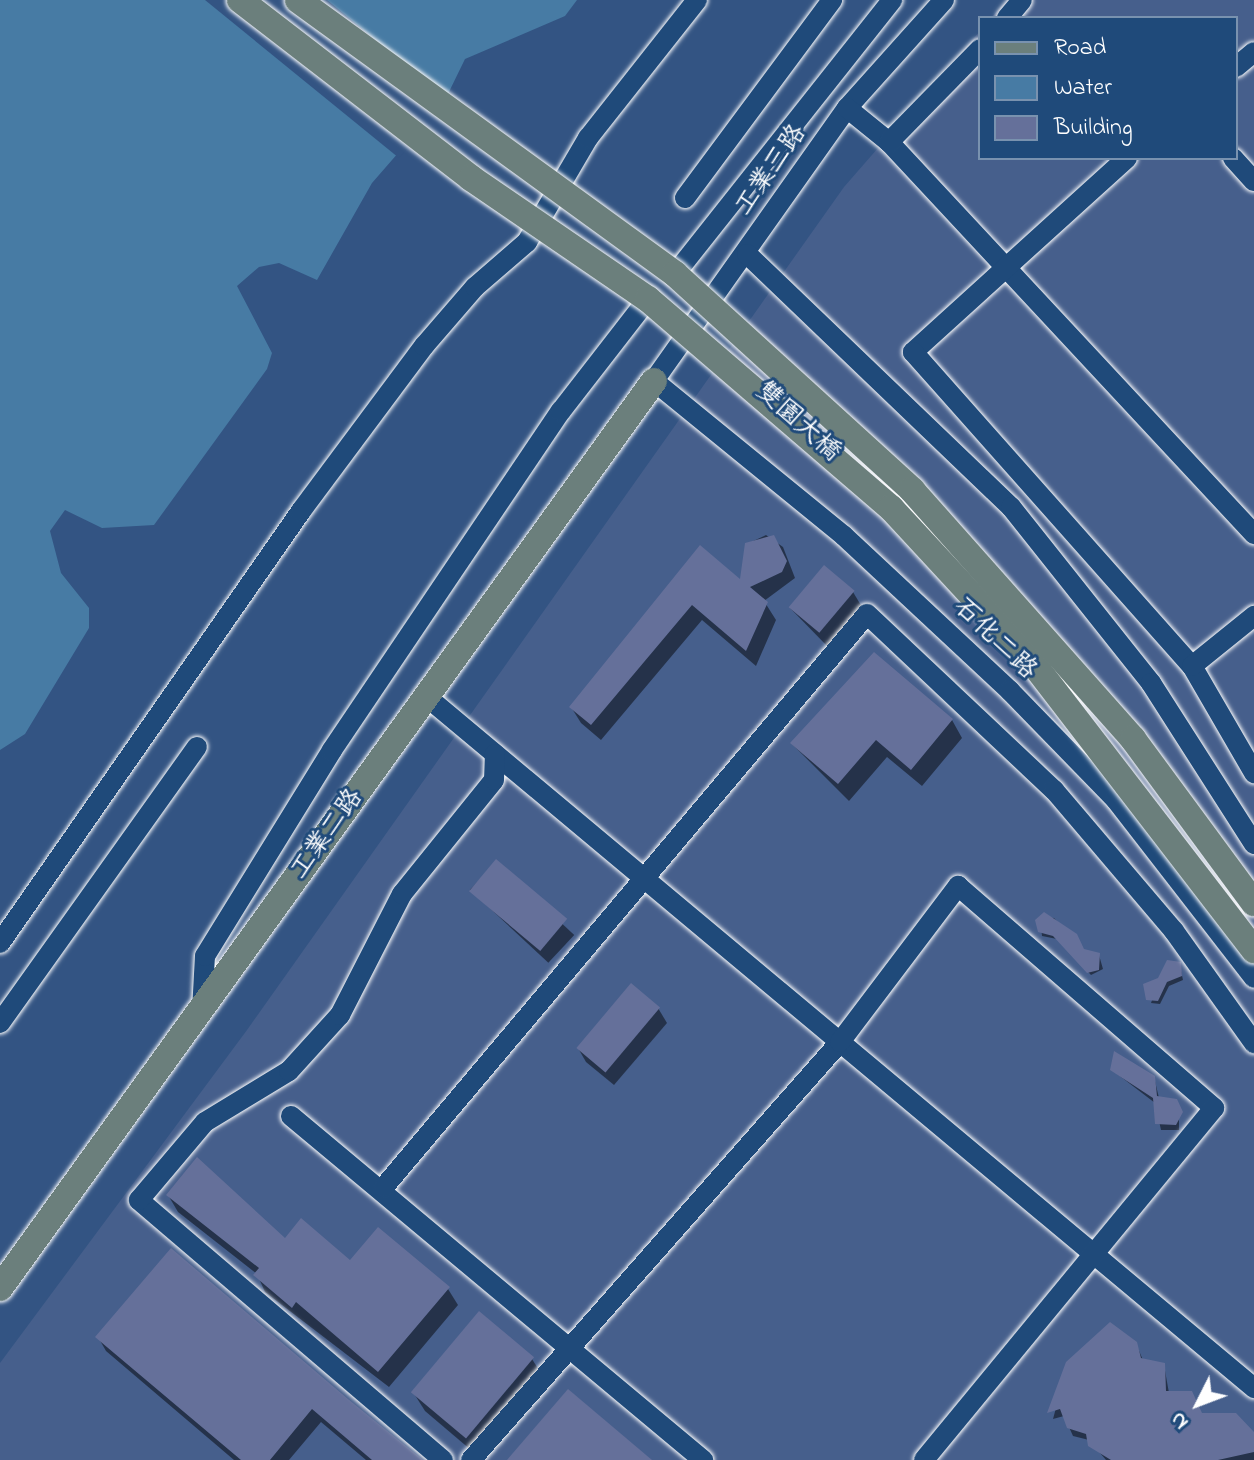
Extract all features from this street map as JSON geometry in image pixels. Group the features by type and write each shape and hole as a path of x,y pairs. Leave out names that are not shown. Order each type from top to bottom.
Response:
{"main road":[{"name":"雙園大橋","path":"240,0 471,178 648,299 891,508 1026,654 1254,950"},
{"name":"雙園大橋","path":"298,0 675,274 912,490 1006,591 1133,739 1254,903"},
{"name":"工業二路","path":"0,1288 654,381"}],"street":[{"path":"0,943 301,511 424,346 475,287 527,242 588,138 697,0"},
{"path":"685,198 832,0"},
{"path":"675,274 892,0"},
{"name":"工業三路","path":"654,381 747,254 847,108 944,0"},
{"path":"1009,16 1022,0"},
{"path":"889,142 978,51"},
{"path":"1238,65 1254,52"},
{"path":"847,108 889,142 1254,534"},
{"path":"1125,160 1026,256 1005,266 913,352 1192,666 1254,773"},
{"path":"1235,160 1254,181"},
{"path":"747,254 1011,507 1151,683 1254,844"},
{"path":"202,1011 205,956 332,750 561,411 648,299"},
{"name":"石化二路","path":"654,381 844,536 1010,691 1116,800 1254,978"},
{"path":"384,1187 867,614 1054,790 1174,931 1254,1043"},
{"path":"1192,666 1254,616"},
{"path":"427,697 1254,1388"},
{"path":"0,1023 197,747"},
{"path":"443,1460 139,1200 205,1122 289,1071 340,1015 402,894 494,780 495,754"},
{"path":"471,1460 840,1042 958,886 1214,1108 1098,1255 924,1460"},
{"path":"291,1116 384,1187 567,1350 703,1460"}],"shaded area":[{"path":"1007,0 1254,0 1254,1460 0,1460 0,1363 247,1030 844,187 978,33 978,160 1238,160 1238,16 993,16"}],"water":[{"path":"0,0 577,0 565,16 465,59 446,98 372,183 317,280 279,263 259,267 237,286 272,353 267,369 154,525 102,528 65,510 50,531 61,573 89,608 89,628 25,734 0,750"}],"pier":[{"path":"205,0 327,0 449,100 399,158"}],"building":[{"path":"774,535 787,561 782,572 750,587 768,602 746,651 692,605 591,725 569,707 700,545 740,579 745,543"},
{"path":"824,565 855,591 819,633 789,607"},
{"path":"874,652 953,719 911,770 876,740 838,784 790,743"},
{"path":"496,859 567,919 540,951 469,891"},
{"path":"1044,912 1077,934 1084,949 1100,953 1099,970 1087,973 1053,936 1038,932 1035,920"},
{"path":"1167,960 1181,962 1182,976 1167,982 1158,1001 1146,1000 1143,984 1158,978"},
{"path":"631,983 660,1007 605,1073 576,1048"},
{"path":"1114,1051 1155,1076 1157,1096 1177,1099 1183,1112 1176,1125 1155,1124 1153,1098 1110,1070"},
{"path":"197,1157 285,1238 301,1218 350,1260 378,1227 450,1287 378,1372 296,1302 292,1308 253,1275 259,1268 166,1195"},
{"path":"171,1248 423,1460 372,1460 312,1409 270,1460 241,1460 95,1337"},
{"path":"479,1311 534,1357 466,1438 411,1392"},
{"path":"1110,1322 1137,1342 1141,1358 1165,1363 1166,1391 1192,1391 1202,1413 1236,1413 1254,1432 1254,1452 1218,1460 1111,1460 1088,1446 1086,1434 1067,1428 1060,1409 1047,1413 1066,1362"},
{"path":"568,1389 652,1460 507,1460"}]}
